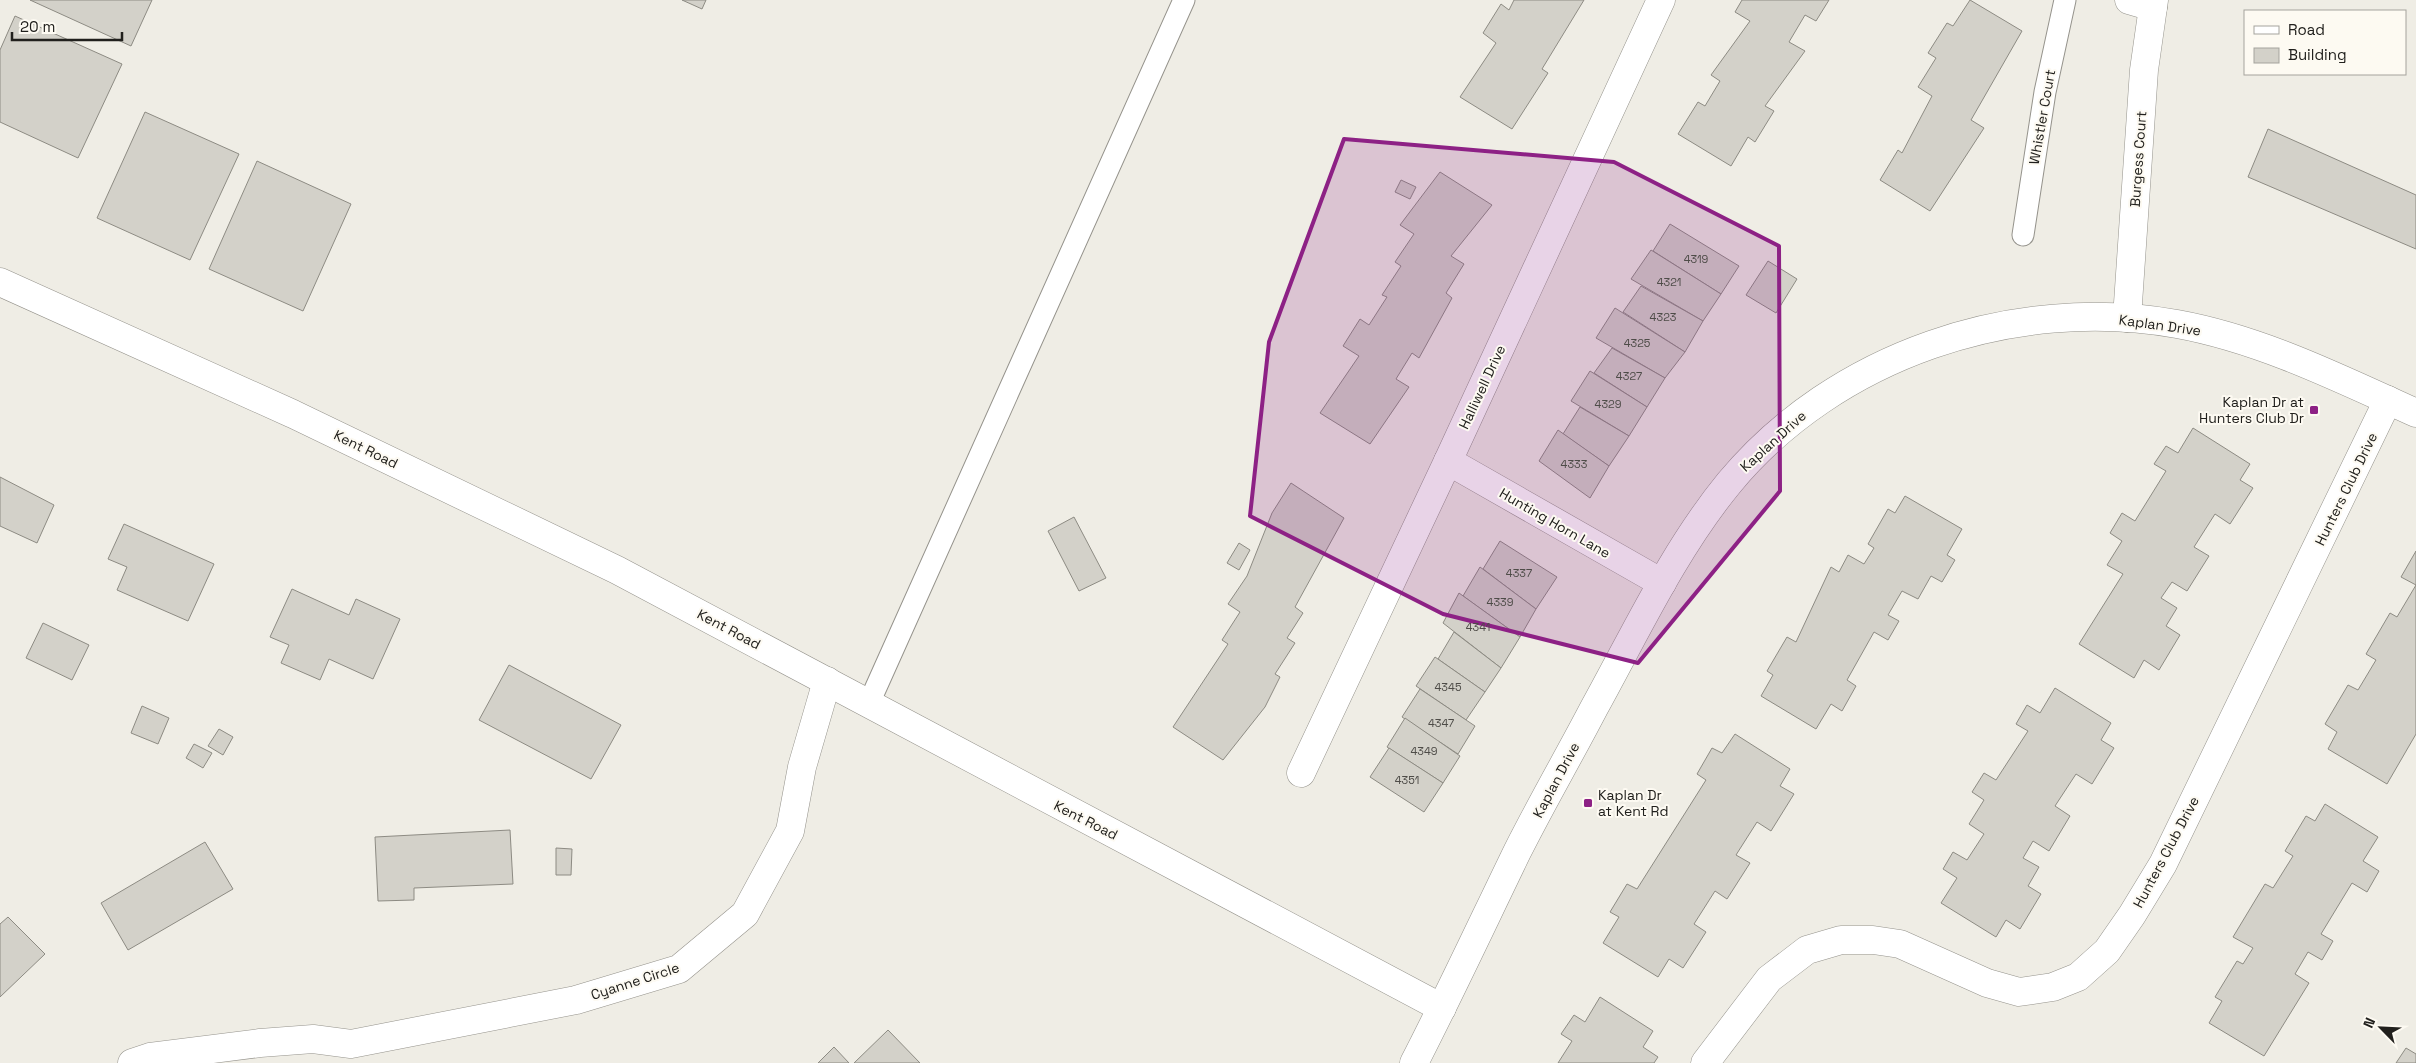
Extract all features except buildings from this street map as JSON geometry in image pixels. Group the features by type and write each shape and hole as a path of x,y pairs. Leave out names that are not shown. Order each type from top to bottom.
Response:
{"street":[{"name":"Halliwell Drive","path":"1300,773 1448,461 1661,0"},
{"name":"Burgess Court","path":"2127,318 2144,70 2145,2"},
{"name":"Kent Road","path":"0,282 311,422 617,570 1442,1008"},
{"name":"Kaplan Drive","path":"1414,1063 1518,850 1662,583 1701,522 1750,459 1793,420 1841,387 1893,360 1963,333 2030,321 2072,318 2127,318 2176,324 2228,336 2280,354 2416,413"},
{"name":"Hunters Club Drive","path":"1705,1063 1769,979 1807,950 1841,940 1874,940 1900,944 1987,983 2019,992 2053,988 2078,977 2107,951 2132,915 2162,864 2388,400"},
{"name":"Hunting Horn Lane","path":"1448,461 1662,583"},
{"name":"Cyanne Circle","path":"132,1063 150,1056 260,1043 313,1039 344,1054 576,1000 679,969 745,914 790,831 802,767 827,681"}],"lane":[{"path":"869,703 1184,0"},
{"name":"Whistler Court","path":"2023,235 2045,92 2065,0"}],"highlighted area":[{"path":"1344,139 1614,162 1779,246 1780,491 1638,663 1443,614 1250,516 1269,342"}],"place":[{"name":"Kaplan Dr at Hunters Club Dr","path":"2314,410"},
{"name":"Kaplan Dr at Kent Rd","path":"1588,803"}]}
